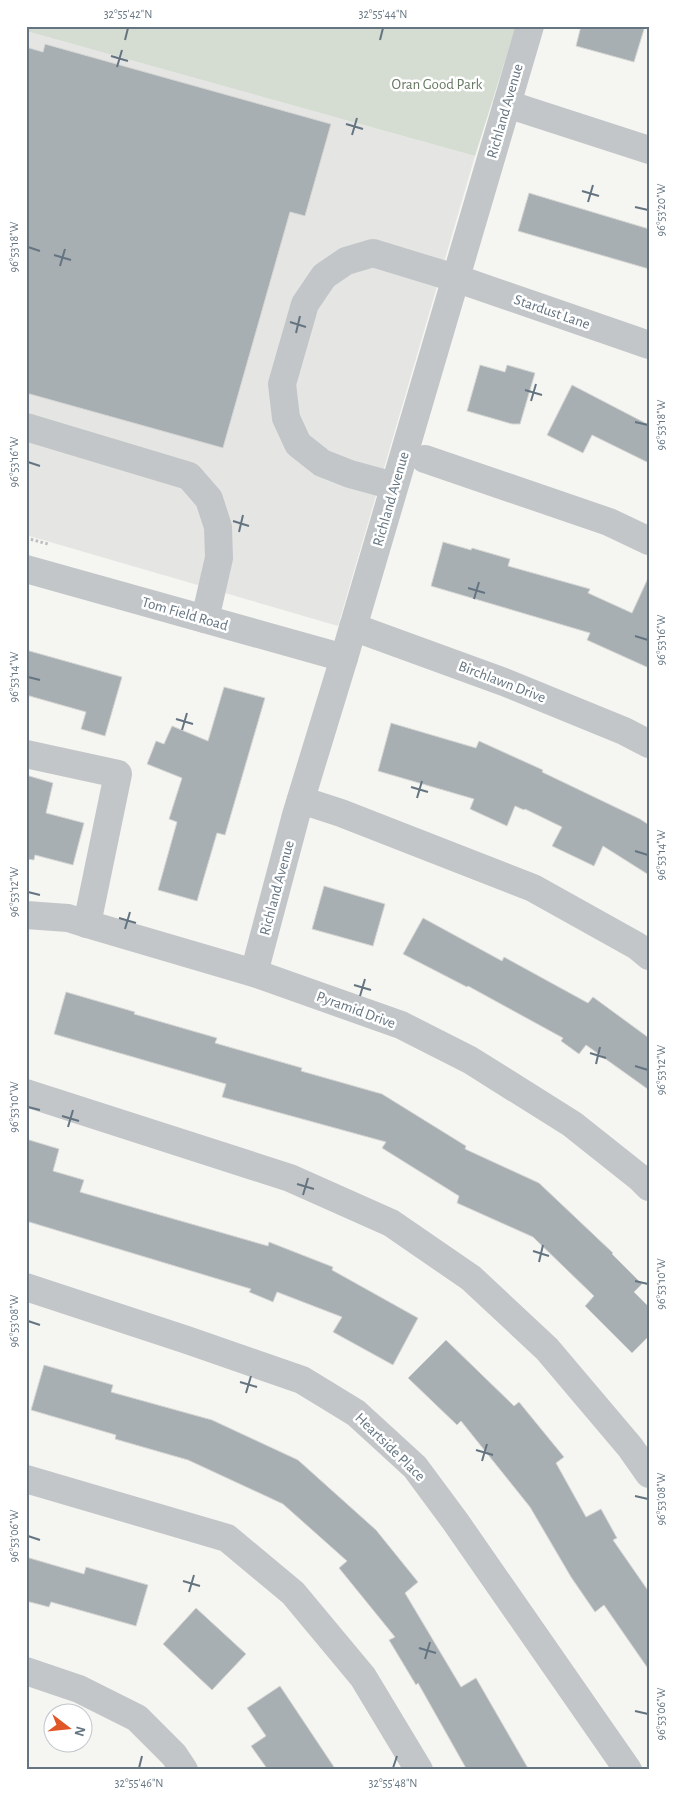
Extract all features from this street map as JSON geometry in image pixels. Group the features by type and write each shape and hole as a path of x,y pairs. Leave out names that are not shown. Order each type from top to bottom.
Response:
{"street":[{"name":"Richland Avenue","path":"254,973 301,800 530,26"},
{"path":"507,104 649,150"},
{"name":"Stardust Lane","path":"394,486 350,474 322,463 298,444 286,418 282,384 305,304 324,276 346,260 373,253 455,278 649,346"},
{"path":"26,427 189,476 209,499 218,527 219,558 205,619"},
{"path":"425,459 609,522 649,541"},
{"name":"Tom Field Road","path":"26,569 344,658"},
{"name":"Birchlawn Drive","path":"353,626 504,682 624,731 649,744"},
{"path":"26,754 118,774 87,924"},
{"path":"301,800 341,813 533,888 636,946 649,956"},
{"name":"Pyramid Drive","path":"26,915 68,918 254,973 401,1026 470,1060 572,1124 649,1187"},
{"path":"26,1093 290,1178 391,1222 471,1278 547,1349 630,1446 649,1474"},
{"name":"Heartside Place","path":"26,1287 302,1380 356,1413 415,1467 455,1521 628,1770"},
{"path":"26,1479 226,1538 294,1593 363,1677 419,1770"},
{"path":"26,1671 79,1689 137,1718 174,1755 184,1770"}],"shaded area":[{"path":"26,31 475,156 338,626 26,535"}],"green space":[{"name":"Oran Good Park","path":"26,26 516,26 475,156 26,31"}],"building":[{"path":"581,26 645,26 634,62 576,46"},
{"path":"45,44 331,124 305,216 290,212 223,448 26,393 26,47 43,52"},
{"path":"529,193 649,229 649,269 518,231"},
{"path":"480,365 505,372 507,365 535,373 520,424 512,424 467,411"},
{"path":"572,385 649,425 649,463 592,435 583,453 547,435"},
{"path":"443,542 510,559 508,566 590,589 588,593 632,613 649,576 649,668 587,640 590,633 431,586"},
{"path":"26,650 122,677 105,736 81,729 86,712 26,695"},
{"path":"224,687 265,698 225,835 217,833 197,901 158,890 177,822 169,819 182,778 147,764 156,741 164,744 172,726 208,741"},
{"path":"391,723 476,748 479,741 543,770 542,772 640,819 649,825 649,875 603,846 594,866 552,846 562,827 525,809 515,806 507,826 470,809 474,799 378,771"},
{"path":"26,775 53,783 46,813 84,823 73,865 35,855 34,860 26,859"},
{"path":"324,886 385,904 373,946 312,929"},
{"path":"423,918 502,961 504,957 588,1003 593,997 649,1038 649,1090 586,1045 579,1054 561,1041 563,1038 468,986 403,954"},
{"path":"66,992 217,1038 215,1043 302,1068 301,1071 382,1094 466,1146 465,1149 539,1183 613,1253 642,1284 634,1292 649,1307 649,1336 632,1353 585,1306 594,1296 533,1237 457,1203 459,1196 382,1148 386,1142 222,1097 226,1084 54,1034"},
{"path":"26,1139 59,1149 53,1171 84,1180 80,1192 268,1246 269,1242 333,1267 332,1270 418,1318 393,1365 333,1332 342,1317 277,1292 273,1302 249,1292 251,1289 26,1221"},
{"path":"446,1340 514,1406 519,1402 564,1457 556,1463 586,1517 601,1509 617,1538 613,1540 649,1592 649,1670 604,1605 595,1612 571,1577 530,1507 461,1421 457,1425 408,1378"},
{"path":"44,1365 113,1385 111,1392 212,1420 298,1460 376,1530 418,1582 405,1593 461,1687 476,1678 529,1770 467,1770 418,1683 416,1685 389,1640 395,1637 339,1568 347,1561 283,1504 188,1460 115,1439 116,1435 31,1410"},
{"path":"26,1557 84,1574 86,1567 148,1585 136,1626 51,1602 49,1607 26,1601"},
{"path":"196,1608 246,1654 212,1690 163,1644"},
{"path":"280,1686 336,1770 268,1770 251,1746 266,1736 247,1708"}]}
